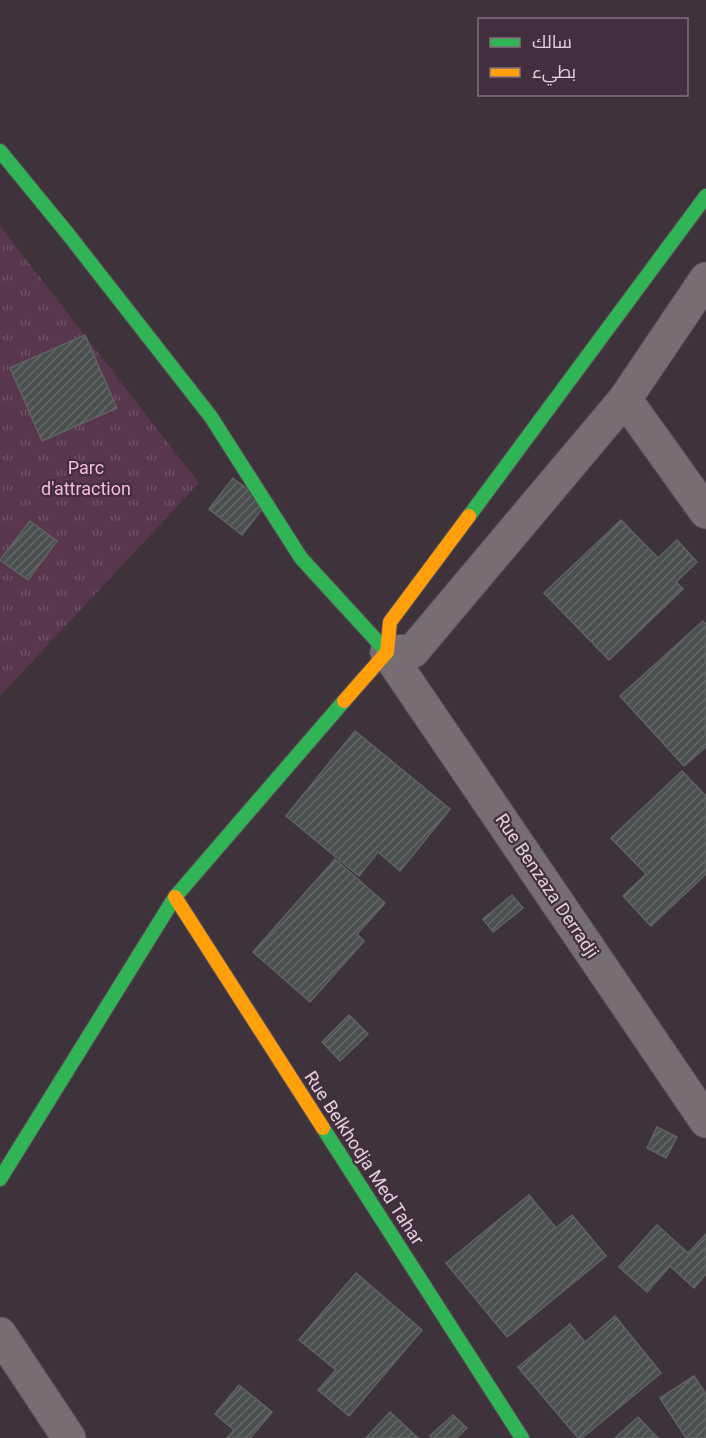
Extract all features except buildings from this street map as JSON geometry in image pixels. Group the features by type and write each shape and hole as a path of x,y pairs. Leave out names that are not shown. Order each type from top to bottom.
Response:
{"street":[{"path":"0,151 211,417 301,558 387,652 413,651 626,399 706,279"},
{"path":"0,1179 175,897 387,652 390,622 706,196"},
{"path":"626,399 706,512"},
{"name":"Rue Benzaza Derradji","path":"387,652 706,1121"},
{"name":"Rue Belkhodja Med Tahar","path":"175,897 522,1438"},
{"path":"0,1334 69,1438"}],"green space":[{"name":"Parc d'attraction","path":"0,226 199,483 0,696"}],"traffic: fast":[{"path":"0,151 211,417 301,558 387,652"},
{"path":"469,516 706,196"},
{"path":"0,1179 175,897 344,701"},
{"path":"323,1128 522,1438"}],"traffic: slow":[{"path":"344,701 387,652 390,622 469,516"},
{"path":"175,897 323,1128"}]}
